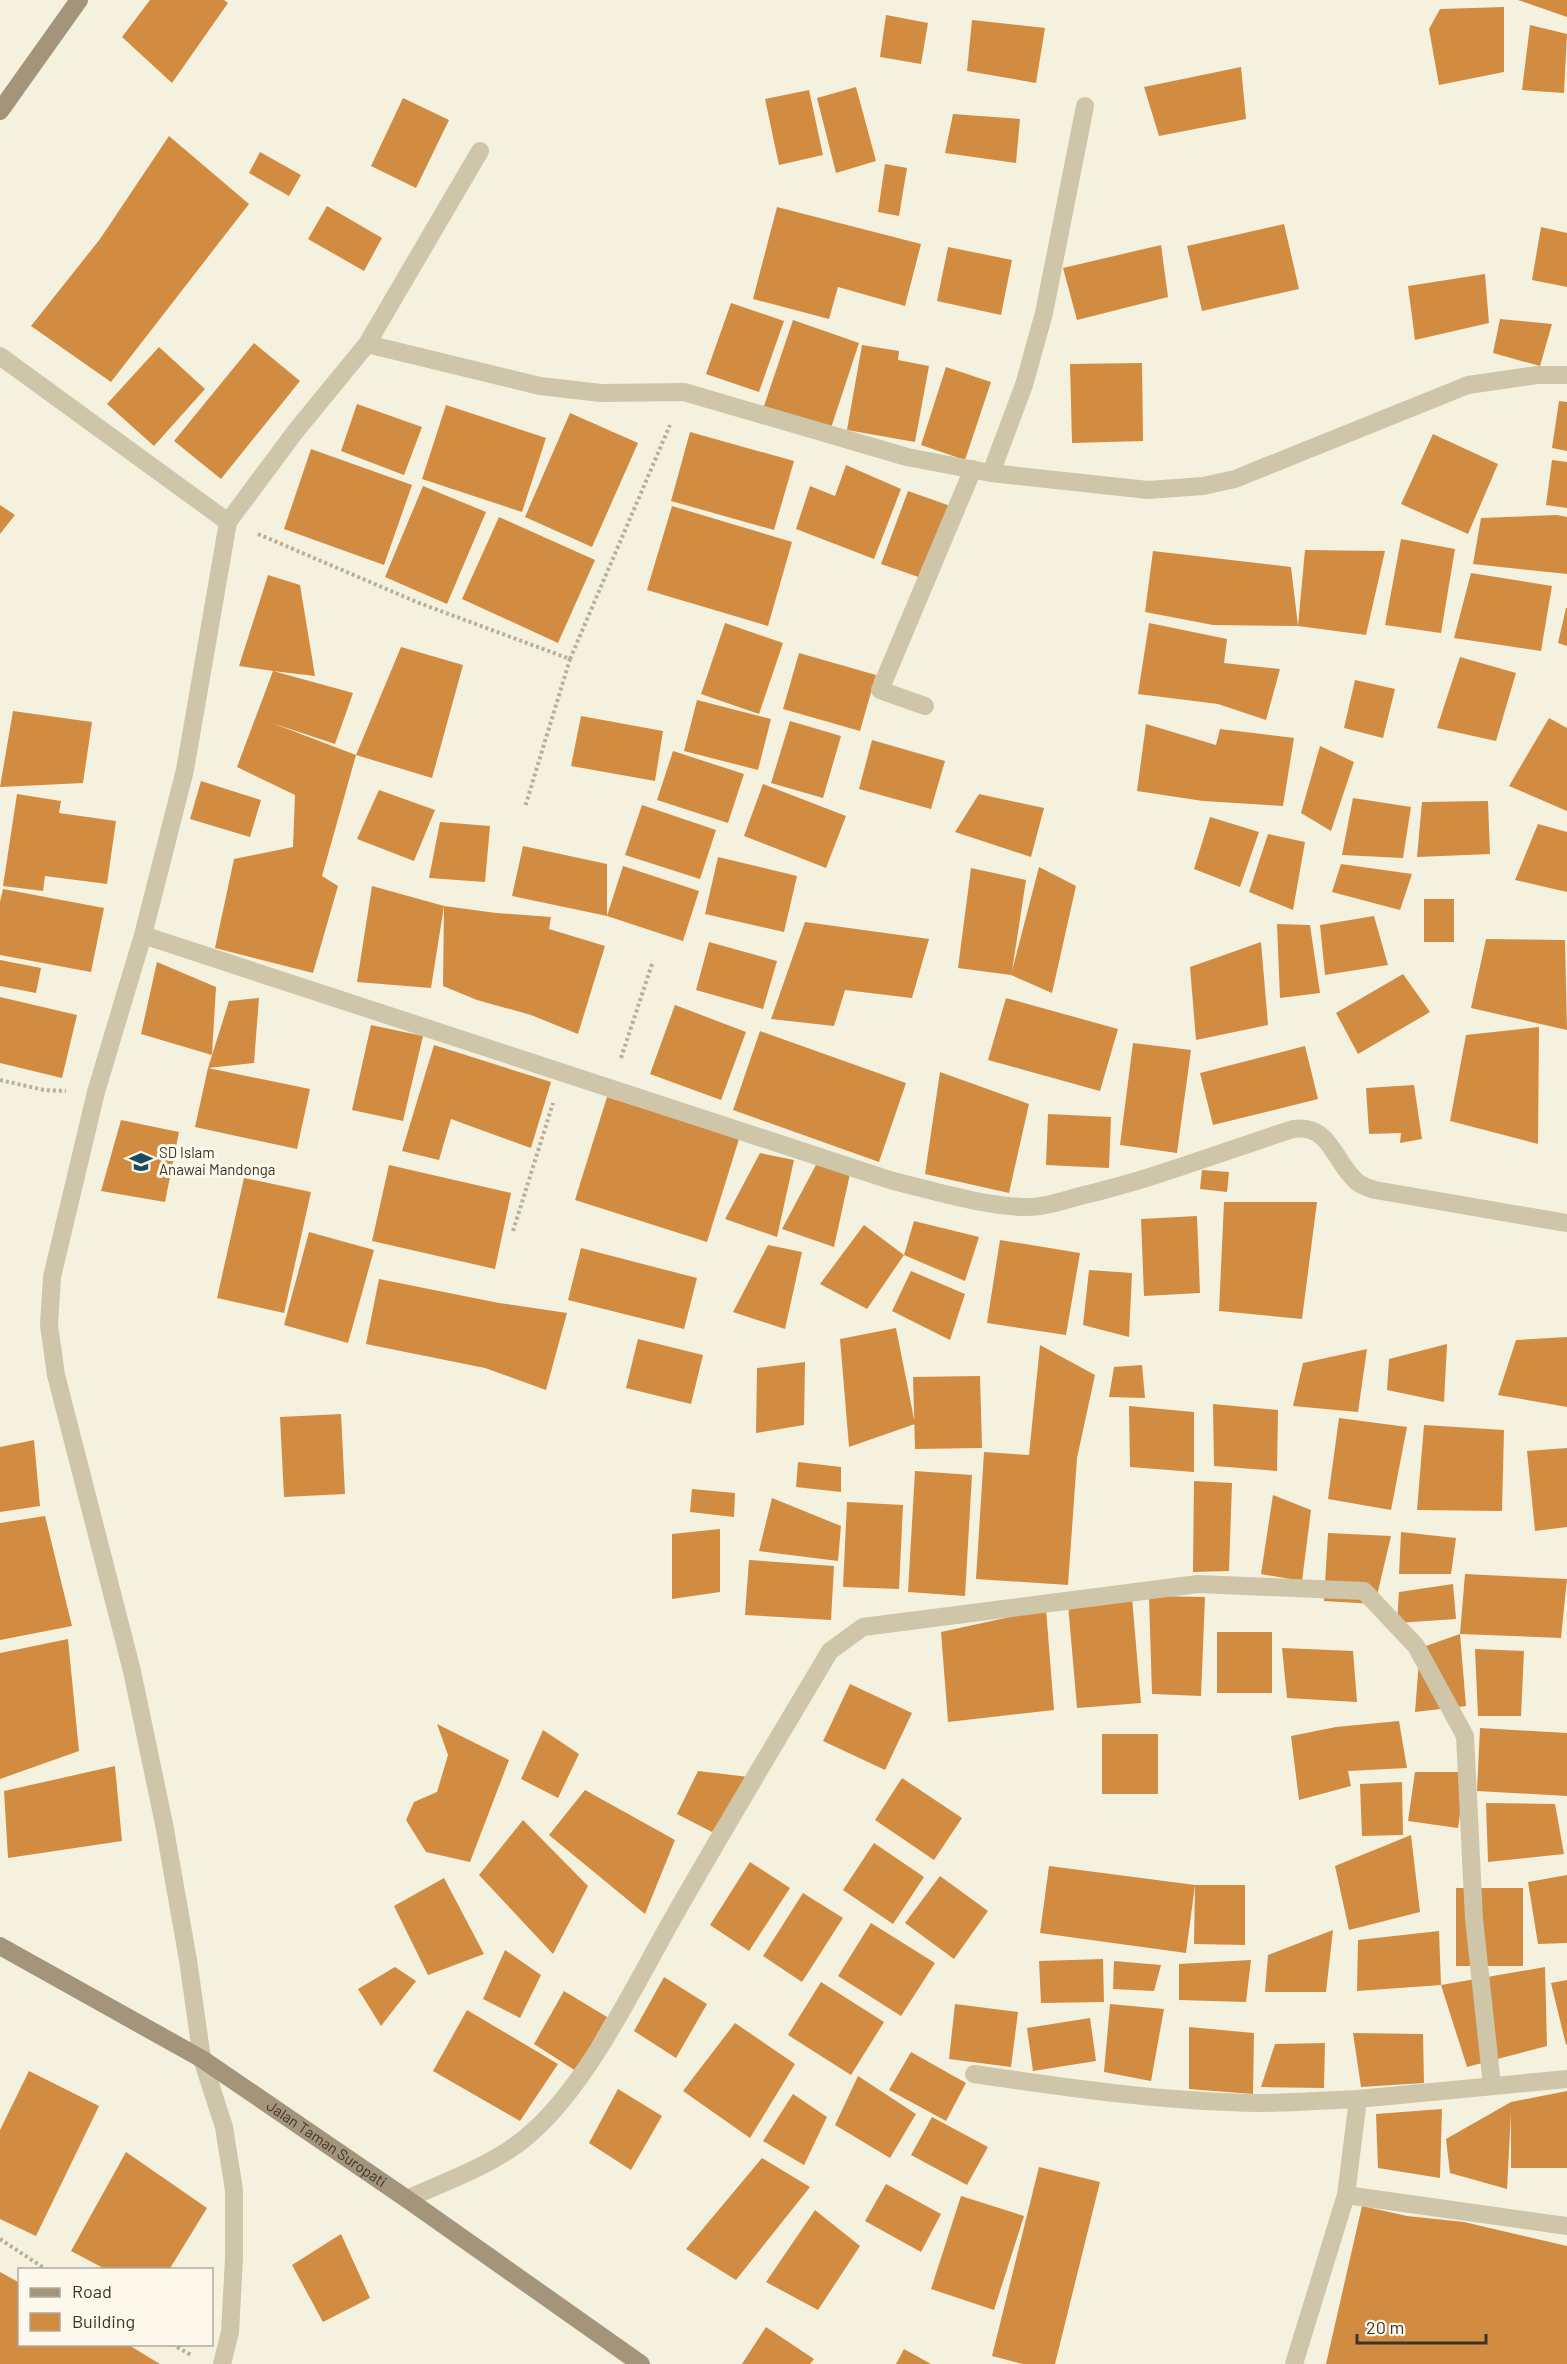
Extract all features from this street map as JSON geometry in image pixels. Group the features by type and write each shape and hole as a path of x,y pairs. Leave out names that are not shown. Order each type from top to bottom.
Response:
{"street":[{"path":"0,111 79,0"},
{"path":"992,473 1024,386 1041,324 1085,106"},
{"path":"222,2364 230,2332 234,2259 234,2190 224,2127 202,2059 188,1960 139,1704 56,1376 49,1325 52,1277 96,1092 143,935 185,770 228,522 295,432 367,344 480,151"},
{"path":"367,344 540,386 601,393 684,392 907,457 973,470 1148,490 1203,486 1245,475 1468,385 1537,375 1567,375"},
{"path":"0,356 228,522"},
{"path":"925,706 880,690 973,470"},
{"path":"143,935 893,1181 1002,1205 1024,1207 1042,1205 1125,1186 1306,1127 1317,1131 1324,1137 1334,1154 1358,1183 1375,1190 1566,1223"},
{"path":"407,2199 500,2157 532,2133 566,2094 602,2042 830,1651 847,1637 863,1627 1198,1584 1364,1591 1416,1646 1465,1736 1474,1919 1492,2085"},
{"name":"Jalan Taman Suropati","path":"0,1946 202,2059 407,2199 641,2364"},
{"path":"974,2074 1076,2089 1181,2099 1262,2103 1358,2099 1567,2079"},
{"path":"1294,2364 1346,2195 1358,2099"},
{"path":"1346,2195 1567,2226"}],"path":[{"path":"525,807 570,659 684,392"},
{"path":"228,522 419,603 570,659"},
{"path":"611,1087 654,961"},
{"path":"513,1231 562,1073"},
{"path":"0,1080 44,1090 96,1092"},
{"path":"0,2239 44,2268"}],"building":[{"path":"150,0 224,0 228,3 172,83 122,37"},
{"path":"1518,0 1567,0 1567,17"},
{"path":"1504,7 1504,72 1439,85 1429,29 1440,9"},
{"path":"886,15 928,23 921,64 880,57"},
{"path":"972,20 1045,28 1036,83 967,71"},
{"path":"1530,25 1567,34 1564,93 1522,90"},
{"path":"1241,67 1246,119 1159,136 1144,87"},
{"path":"856,87 876,161 836,173 817,98"},
{"path":"809,90 823,155 779,165 765,99"},
{"path":"403,98 449,120 416,188 371,166"},
{"path":"953,114 1020,119 1016,163 945,153"},
{"path":"169,136 249,204 111,382 31,326 100,239"},
{"path":"260,152 301,175 289,196 249,173"},
{"path":"885,164 907,168 899,216 878,212"},
{"path":"327,206 382,238 364,271 308,239"},
{"path":"777,207 921,244 905,306 838,287 829,319 753,299"},
{"path":"1284,224 1299,289 1202,311 1187,246"},
{"path":"1541,227 1567,233 1567,287 1532,280"},
{"path":"1161,245 1168,297 1077,320 1063,268"},
{"path":"948,247 1012,260 1001,315 937,301"},
{"path":"1485,274 1489,323 1415,340 1408,286"},
{"path":"731,303 784,321 759,392 706,374"},
{"path":"1500,319 1552,324 1540,366 1493,353"},
{"path":"793,320 859,343 830,431 763,409"},
{"path":"254,343 300,381 221,479 174,441"},
{"path":"862,345 899,351 898,360 929,366 915,442 847,430"},
{"path":"159,347 205,389 154,446 107,404"},
{"path":"1142,363 1143,441 1072,443 1070,364"},
{"path":"946,367 991,382 965,460 921,445"},
{"path":"1559,401 1567,402 1567,451 1552,448"},
{"path":"357,404 422,427 404,475 341,451"},
{"path":"446,405 546,438 522,512 422,479"},
{"path":"570,413 638,443 592,547 525,517"},
{"path":"690,432 794,461 774,530 671,501"},
{"path":"1433,434 1498,464 1468,534 1401,504"},
{"path":"311,449 412,485 384,565 284,529"},
{"path":"1552,460 1567,462 1567,508 1546,505"},
{"path":"846,465 901,489 874,559 796,529 810,486 835,496"},
{"path":"423,486 486,512 447,604 385,577"},
{"path":"908,491 959,509 933,582 881,564"},
{"path":"0,505 15,515 0,534"},
{"path":"672,506 792,542 768,626 647,590"},
{"path":"1557,515 1567,517 1567,574 1473,564 1481,518"},
{"path":"499,517 595,560 558,643 462,599"},
{"path":"1401,539 1455,549 1441,633 1385,625"},
{"path":"1305,550 1385,551 1366,635 1298,626"},
{"path":"1153,551 1291,567 1298,626 1213,625 1145,612"},
{"path":"1471,573 1552,586 1541,651 1454,638"},
{"path":"268,575 300,585 315,676 239,666"},
{"path":"1567,608 1567,646 1558,643"},
{"path":"725,623 783,643 759,714 701,694"},
{"path":"1149,623 1227,639 1224,663 1280,669 1266,720 1218,704 1138,694"},
{"path":"401,647 463,665 432,778 356,755"},
{"path":"799,653 876,675 860,731 783,709"},
{"path":"1460,657 1516,673 1496,741 1437,728"},
{"path":"273,671 353,693 335,744 272,723 356,755 322,876 338,886 313,973 215,948 234,859 293,847 295,795 237,767"},
{"path":"1355,680 1395,689 1383,738 1344,728"},
{"path":"697,700 771,719 758,770 684,751"},
{"path":"13,711 92,722 83,783 0,787"},
{"path":"581,716 663,731 655,781 571,766"},
{"path":"1549,718 1567,728 1567,811 1509,786"},
{"path":"790,721 841,736 823,798 771,783"},
{"path":"1146,724 1216,745 1220,729 1294,738 1283,806 1203,801 1137,791"},
{"path":"872,740 945,761 931,809 859,789"},
{"path":"1320,746 1354,762 1331,831 1301,813"},
{"path":"673,751 744,774 728,823 657,800"},
{"path":"201,781 261,800 250,837 190,819"},
{"path":"763,784 846,816 826,868 744,836"},
{"path":"379,790 435,810 414,861 357,839"},
{"path":"17,794 61,801 59,813 116,821 107,884 45,876 43,891 3,886"},
{"path":"979,794 1044,808 1031,857 955,832"},
{"path":"1353,798 1411,807 1403,858 1342,855"},
{"path":"1488,801 1490,854 1417,857 1422,802"},
{"path":"642,805 716,830 700,879 625,855"},
{"path":"1210,817 1259,832 1240,887 1194,869"},
{"path":"440,822 490,826 485,882 429,878"},
{"path":"1538,824 1567,832 1567,892 1515,880"},
{"path":"1268,834 1305,842 1293,910 1249,892"},
{"path":"523,846 607,864 607,916 512,896"},
{"path":"718,857 797,876 784,932 705,914"},
{"path":"1341,864 1412,874 1400,910 1332,892"},
{"path":"623,866 699,891 683,941 607,916"},
{"path":"1039,867 1076,886 1052,993 1011,975 958,968 971,868 1026,880 1012,971"},
{"path":"372,886 444,906 431,988 357,982"},
{"path":"3,889 104,908 91,972 0,955 0,902"},
{"path":"1424,899 1454,899 1454,942 1424,942"},
{"path":"444,906 551,917 549,929 605,946 578,1034 531,1015 477,1000 443,986"},
{"path":"1374,916 1388,965 1325,975 1320,925"},
{"path":"805,922 929,939 912,998 845,990 834,1026 771,1019"},
{"path":"1277,924 1310,925 1320,993 1280,998"},
{"path":"1486,939 1565,940 1567,1030 1471,1008"},
{"path":"709,942 777,961 763,1009 696,990"},
{"path":"1261,942 1268,1025 1196,1040 1190,967"},
{"path":"0,960 41,968 36,993 0,986"},
{"path":"157,962 216,987 212,1055 141,1034"},
{"path":"1403,974 1430,1012 1358,1054 1336,1013"},
{"path":"0,997 77,1015 62,1078 0,1063"},
{"path":"259,998 254,1063 208,1068 229,1001"},
{"path":"1006,998 1118,1029 1100,1091 988,1060"},
{"path":"675,1005 746,1032 721,1100 650,1074"},
{"path":"371,1025 423,1036 403,1121 352,1110"},
{"path":"1539,1027 1538,1144 1450,1121 1466,1035"},
{"path":"760,1031 906,1083 879,1162 733,1110"},
{"path":"1133,1043 1191,1050 1177,1153 1120,1145"},
{"path":"434,1045 551,1082 531,1148 451,1119 439,1160 402,1151"},
{"path":"1305,1046 1318,1099 1213,1125 1200,1073"},
{"path":"208,1068 310,1089 297,1149 195,1127"},
{"path":"940,1072 1029,1104 1009,1193 925,1174"},
{"path":"1414,1085 1422,1139 1400,1143 1401,1133 1369,1134 1366,1088"},
{"path":"607,1097 739,1139 707,1242 575,1200"},
{"path":"1048,1114 1111,1117 1109,1168 1046,1165"},
{"name":"SD Islam Anawai Mandonga","path":"121,1120 179,1132 165,1202 101,1191"},
{"path":"760,1153 794,1160 777,1237 725,1219"},
{"path":"817,1163 851,1169 834,1247 782,1229"},
{"path":"389,1165 511,1193 495,1269 372,1241"},
{"path":"1202,1170 1229,1172 1227,1192 1200,1189"},
{"path":"244,1178 311,1192 284,1313 217,1298"},
{"path":"1224,1202 1317,1202 1302,1319 1219,1311"},
{"path":"1197,1216 1200,1293 1144,1296 1141,1219"},
{"path":"914,1221 979,1237 965,1281 904,1255"},
{"path":"864,1225 904,1255 867,1309 820,1284"},
{"path":"309,1232 374,1250 348,1343 284,1325"},
{"path":"1000,1240 1080,1253 1066,1335 987,1323"},
{"path":"768,1245 802,1252 785,1329 733,1312"},
{"path":"581,1248 697,1278 684,1329 568,1300"},
{"path":"1089,1270 1132,1273 1129,1337 1083,1325"},
{"path":"911,1271 965,1294 950,1340 892,1311"},
{"path":"379,1279 499,1303 567,1313 546,1390 485,1368 366,1344"},
{"path":"896,1328 915,1424 849,1447 840,1339"},
{"path":"1567,1337 1567,1407 1498,1395 1516,1340"},
{"path":"638,1339 703,1355 691,1404 626,1388"},
{"path":"1447,1344 1444,1402 1387,1390 1389,1359"},
{"path":"1040,1345 1095,1375 1077,1458 1068,1585 976,1579 984,1452 1029,1455"},
{"path":"1367,1349 1358,1412 1293,1406 1303,1363"},
{"path":"805,1362 804,1425 756,1433 757,1368"},
{"path":"1142,1365 1145,1398 1109,1397 1114,1367"},
{"path":"980,1376 982,1448 915,1449 913,1377"},
{"path":"1213,1404 1278,1410 1277,1471 1214,1466"},
{"path":"1129,1406 1194,1412 1194,1472 1130,1467"},
{"path":"341,1414 345,1494 284,1497 280,1417"},
{"path":"1339,1418 1407,1427 1391,1510 1328,1499"},
{"path":"1424,1425 1504,1430 1502,1511 1417,1510"},
{"path":"34,1440 40,1506 0,1512 0,1447"},
{"path":"1567,1448 1567,1527 1535,1531 1527,1451"},
{"path":"798,1462 841,1467 841,1492 796,1487"},
{"path":"915,1471 972,1475 965,1596 908,1592"},
{"path":"1194,1481 1232,1483 1229,1571 1193,1572"},
{"path":"692,1489 735,1493 734,1517 690,1512"},
{"path":"1273,1495 1311,1510 1302,1581 1261,1574"},
{"path":"772,1498 841,1526 838,1561 759,1551"},
{"path":"847,1502 903,1505 899,1589 843,1587"},
{"path":"45,1516 72,1626 0,1640 0,1523"},
{"path":"720,1529 720,1592 672,1599 672,1534"},
{"path":"1401,1532 1456,1538 1451,1574 1399,1574"},
{"path":"1328,1533 1391,1536 1375,1604 1324,1601"},
{"path":"749,1560 834,1566 831,1620 745,1615"},
{"path":"1465,1574 1567,1579 1561,1638 1460,1634"},
{"path":"1453,1584 1456,1619 1397,1623 1399,1592"},
{"path":"1149,1596 1205,1597 1201,1696 1152,1694"},
{"path":"1132,1598 1141,1703 1077,1708 1068,1604"},
{"path":"1046,1609 1054,1710 948,1722 941,1632"},
{"path":"1217,1632 1272,1632 1272,1693 1217,1693"},
{"path":"1460,1634 1466,1706 1415,1712 1420,1648"},
{"path":"68,1639 79,1751 0,1779 0,1653"},
{"path":"1282,1648 1353,1651 1357,1702 1287,1698"},
{"path":"1475,1649 1524,1651 1521,1716 1478,1716"},
{"path":"850,1684 912,1713 885,1770 823,1741"},
{"path":"1399,1721 1407,1768 1348,1771 1351,1786 1299,1800 1291,1736 1336,1727"},
{"path":"437,1724 509,1760 470,1862 426,1852 406,1820 414,1802 437,1792 448,1755"},
{"path":"1480,1728 1567,1733 1567,1796 1477,1791"},
{"path":"543,1730 579,1754 558,1798 521,1779"},
{"path":"1102,1734 1158,1734 1158,1794 1102,1794"},
{"path":"115,1766 122,1841 8,1858 4,1791"},
{"path":"698,1771 749,1777 712,1832 677,1814"},
{"path":"1415,1772 1466,1772 1458,1828 1408,1821"},
{"path":"902,1778 962,1818 934,1860 875,1820"},
{"path":"1402,1782 1403,1835 1362,1836 1360,1784"},
{"path":"585,1790 675,1840 645,1914 549,1835"},
{"path":"1486,1803 1555,1804 1564,1854 1488,1862"},
{"path":"523,1820 588,1886 553,1954 479,1875"},
{"path":"1411,1835 1420,1912 1349,1930 1335,1866"},
{"path":"874,1843 924,1877 893,1924 843,1890"},
{"path":"750,1862 790,1888 749,1951 710,1925"},
{"path":"1049,1866 1195,1885 1186,1953 1040,1933"},
{"path":"1567,1875 1567,1943 1538,1944 1528,1882"},
{"path":"940,1876 988,1911 954,1959 905,1923"},
{"path":"444,1878 484,1954 428,1975 394,1906"},
{"path":"1195,1885 1245,1885 1245,1945 1194,1944"},
{"path":"1456,1888 1523,1888 1523,1966 1456,1966"},
{"path":"803,1893 843,1918 802,1982 763,1956"},
{"path":"871,1923 935,1963 901,2016 838,1976"},
{"path":"1333,1930 1326,1992 1265,1992 1268,1955"},
{"path":"1439,1931 1441,1985 1357,1991 1358,1940"},
{"path":"505,1950 541,1975 520,2018 483,1999"},
{"path":"1103,1959 1104,2002 1041,2003 1039,1961"},
{"path":"1251,1960 1246,2002 1179,2000 1179,1964"},
{"path":"1114,1961 1161,1965 1154,1991 1113,1989"},
{"path":"395,1967 416,1981 381,2026 358,1989"},
{"path":"1545,1967 1547,2046 1467,2067 1441,1985"},
{"path":"664,1977 707,2004 676,2058 634,2031"},
{"path":"1567,1980 1567,2044 1566,2045 1551,1983"},
{"path":"821,1982 884,2022 851,2075 788,2035"},
{"path":"564,1991 607,2017 576,2071 534,2044"},
{"path":"955,2004 1018,2012 1011,2067 949,2059"},
{"path":"1110,2004 1164,2009 1151,2081 1104,2072"},
{"path":"467,2010 558,2064 520,2121 433,2071"},
{"path":"1090,2018 1096,2061 1033,2071 1027,2028"},
{"path":"735,2023 795,2064 750,2138 683,2091"},
{"path":"1189,2027 1254,2033 1253,2094 1189,2089"},
{"path":"1353,2033 1423,2034 1424,2083 1361,2087"},
{"path":"1325,2043 1324,2088 1261,2087 1275,2044"},
{"path":"911,2052 966,2083 946,2121 889,2090"},
{"path":"29,2071 99,2106 36,2236 0,2219 0,2130"},
{"path":"858,2076 916,2114 890,2158 835,2125"},
{"path":"618,2089 662,2116 631,2170 589,2143"},
{"path":"1567,2091 1567,2168 1511,2168 1511,2113 1507,2189 1450,2173 1446,2139 1511,2102"},
{"path":"793,2094 827,2117 804,2165 763,2141"},
{"path":"1442,2109 1440,2178 1378,2168 1376,2114"},
{"path":"932,2117 988,2147 967,2185 911,2155"},
{"path":"126,2152 207,2208 170,2268 103,2268 71,2251"},
{"path":"762,2158 810,2187 736,2280 686,2249"},
{"path":"1039,2167 1100,2182 1055,2364 1023,2364 992,2356"},
{"path":"886,2184 941,2214 921,2252 865,2221"},
{"path":"961,2196 1024,2216 994,2310 931,2289"},
{"path":"1362,2206 1407,2216 1464,2222 1567,2246 1567,2364 1326,2364"},
{"path":"815,2210 860,2246 818,2310 766,2282"},
{"path":"341,2234 370,2298 323,2322 292,2265"},
{"path":"0,2272 18,2282 18,2346 130,2346 160,2364 0,2364"},
{"path":"766,2327 814,2359 810,2364 742,2364"},
{"path":"904,2349 931,2364 896,2364"}],"place":[{"name":"SD Islam Anawai Mandonga","path":"141,1162"}]}
